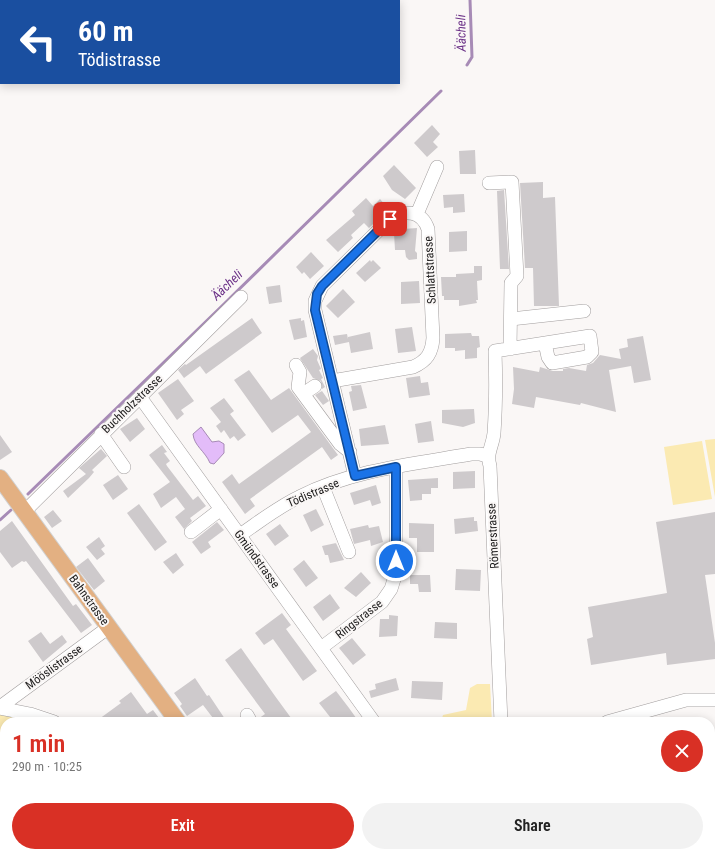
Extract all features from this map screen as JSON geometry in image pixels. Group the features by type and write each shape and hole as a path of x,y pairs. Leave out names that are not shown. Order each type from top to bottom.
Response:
{"main road":[{"name":"Bahnstrasse","path":"0,478 174,717"}],"street":[{"path":"355,476 315,310 317,294 322,286 390,219 402,212 417,214 437,167"},
{"path":"488,183 512,182 517,276 511,283 510,348 590,336 592,352 589,358 552,363 548,357 545,343"},
{"name":"Schlattstrasse","path":"332,381 413,367 424,361 431,351 433,338 428,229 426,223 417,214"},
{"name":"Buchholzstrasse","path":"25,511 101,434 140,397 160,382 241,297"},
{"path":"511,319 584,311"},
{"name":"Römerstrasse","path":"501,717 490,466 487,456 493,442 496,399 495,351 510,348"},
{"path":"301,368 298,387 303,399 328,435 350,452"},
{"path":"303,399 315,386"},
{"name":"Gmündstrasse","path":"140,397 370,717"},
{"path":"101,434 124,467"},
{"name":"Tödistrasse","path":"240,535 279,508 322,487 355,476 396,467 471,454 487,456"},
{"name":"Ringstrasse","path":"321,648 382,602 391,589 396,573 396,467"},
{"path":"322,487 349,552"},
{"path":"191,532 221,509"},
{"name":"Mööslistrasse","path":"0,707 109,627"},
{"path":"625,717 686,700 715,700"},
{"path":"0,707 39,717"}],"shaded area":[{"path":"201,427 212,442 219,441 224,444 224,453 214,464 210,463 195,442 193,434"},
{"path":"715,439 715,497 705,440"},
{"path":"702,441 712,499 673,505 664,447"},
{"path":"477,684 490,684 492,717 442,717 443,715 466,710 470,688"},
{"path":"0,714 13,717 0,717"}],"building":[{"path":"432,125 440,134 433,142 438,147 427,157 414,143"},
{"path":"475,150 476,174 460,174 459,151"},
{"path":"394,165 416,188 405,199 392,190 383,176"},
{"path":"543,182 543,198 555,197 559,306 534,306 533,268 525,268 520,183"},
{"path":"504,190 509,269 500,269 497,191"},
{"path":"464,194 465,212 453,213 453,207 444,208 443,195"},
{"path":"366,198 373,206 380,199 386,206 376,215 379,218 369,228 364,223 351,235 353,238 338,252 326,240 355,215 352,211"},
{"path":"417,228 415,251 417,253 417,259 409,260 406,257 405,250 395,250 394,233 403,233 403,229"},
{"path":"467,231 467,251 449,252 449,232"},
{"path":"311,252 324,266 310,279 304,272 302,274 296,267"},
{"path":"370,260 371,262 373,260 381,268 365,282 356,273"},
{"path":"474,266 482,266 482,280 477,281 477,303 459,306 459,300 444,300 444,296 442,296 441,277 456,277 456,274 474,273"},
{"path":"419,281 420,303 401,304 401,282"},
{"path":"280,285 282,302 269,304 266,287"},
{"path":"343,289 355,302 338,318 326,306"},
{"path":"252,318 262,333 206,374 200,366 184,378 178,370"},
{"path":"301,318 301,321 304,320 307,337 294,340 289,320"},
{"path":"412,327 416,351 398,353 395,329"},
{"path":"370,332 373,349 351,353 349,342 335,345 333,336 347,334 348,339 348,337"},
{"path":"471,333 472,336 479,336 480,347 477,348 477,358 465,359 465,350 455,351 455,348 445,348 445,334"},
{"path":"643,336 651,380 634,383 631,366 609,370 616,412 581,403 580,405 536,397 534,408 512,404 514,389 513,367 539,372 540,367 553,371 563,371 563,369 569,368 586,371 587,365 593,363 600,355 621,359 619,349 628,347 627,339"},
{"path":"313,349 318,356 317,360 321,369 319,370 323,378 321,379 325,387 322,389 321,381 313,378 300,358"},
{"path":"249,370 271,400 289,388 338,455 331,460 322,447 250,499 255,506 245,514 222,482 232,474 239,484 311,432 298,415 272,433 234,380"},
{"path":"420,376 421,383 428,382 430,395 409,398 406,378"},
{"path":"178,379 194,401 181,410 184,414 177,420 158,393"},
{"path":"361,385 367,408 353,411 349,392 352,391 351,386"},
{"path":"322,391 329,401 323,405 315,395"},
{"path":"224,398 234,411 230,414 246,435 238,441 234,436 230,439 224,430 221,433 216,426 221,422 210,408"},
{"path":"474,409 475,423 463,427 442,423 442,410"},
{"path":"137,418 145,429 130,442 120,429"},
{"path":"431,421 434,441 418,443 415,424"},
{"path":"385,425 389,444 361,446 359,429"},
{"path":"0,435 12,452 0,460"},
{"path":"162,445 167,452 164,453 170,461 166,464 167,466 193,500 198,496 206,506 190,518 192,521 184,529 175,517 185,509 176,497 161,508 153,494 170,482 149,455"},
{"path":"101,449 107,456 92,470 94,472 68,498 63,491 86,474 79,468"},
{"path":"475,471 475,488 453,489 453,472"},
{"path":"118,475 128,489 113,500 103,485"},
{"path":"438,478 438,488 431,488 431,494 422,494 422,500 410,501 408,480"},
{"path":"376,485 381,503 372,506 370,500 354,505 350,493"},
{"path":"139,504 167,542 155,551 127,513"},
{"path":"316,509 324,525 311,532 303,515"},
{"path":"53,510 62,521 52,528 44,517"},
{"path":"715,512 715,574 705,575 715,643 715,659 667,665 666,653 591,665 587,639 593,637 588,607 667,593 656,522"},
{"path":"474,517 474,521 477,521 478,531 455,534 454,519"},
{"path":"12,521 73,606 76,604 92,625 81,633 26,561 22,561 12,568 0,552 0,531"},
{"path":"217,522 224,530 208,542 211,547 201,554 192,542"},
{"path":"409,523 434,524 434,552 417,552 417,538 409,538"},
{"path":"280,524 289,536 275,546 266,534"},
{"path":"368,525 369,528 379,526 383,542 371,546 370,540 354,544 350,529"},
{"path":"99,537 105,546 101,549 105,554 97,560 86,547"},
{"path":"336,543 344,560 330,563 328,555 325,555 322,546"},
{"path":"176,553 184,565 173,574 163,562"},
{"path":"88,558 105,581 94,590 76,567"},
{"path":"304,560 318,578 306,587 293,569"},
{"path":"456,569 481,570 480,591 455,590"},
{"path":"361,572 371,583 356,597 344,588"},
{"path":"410,575 430,575 431,592 419,592 418,584 410,584"},
{"path":"330,594 340,608 323,621 313,607"},
{"path":"282,613 291,625 286,629 317,671 303,681 273,639 264,645 255,633"},
{"path":"389,615 398,616 397,636 379,637 380,619 389,619"},
{"path":"435,622 457,623 457,639 434,638"},
{"path":"41,632 50,644 62,635 67,642 43,662 28,641"},
{"path":"352,638 366,655 353,665 339,648"},
{"path":"241,648 290,717 261,717 265,714 225,660"},
{"path":"195,678 207,696 209,695 224,717 212,717 203,705 187,716 180,706 182,704 174,693"},
{"path":"396,678 399,690 371,698 369,691 376,689 375,684"},
{"path":"412,681 443,682 442,700 411,698"},
{"path":"336,691 355,717 330,717 319,703"},
{"path":"131,692 147,714 153,710 158,717 102,717 121,703 119,701"}],"waterway":[{"name":"Äächeli","path":"467,65 472,57 470,0"},
{"name":"Äächeli","path":"28,494 441,91"},
{"name":"Äächeli","path":"0,520 11,510"}],"route":[{"path":"390,219 322,286 317,294 315,310 355,476 396,467 396,561"}]}
